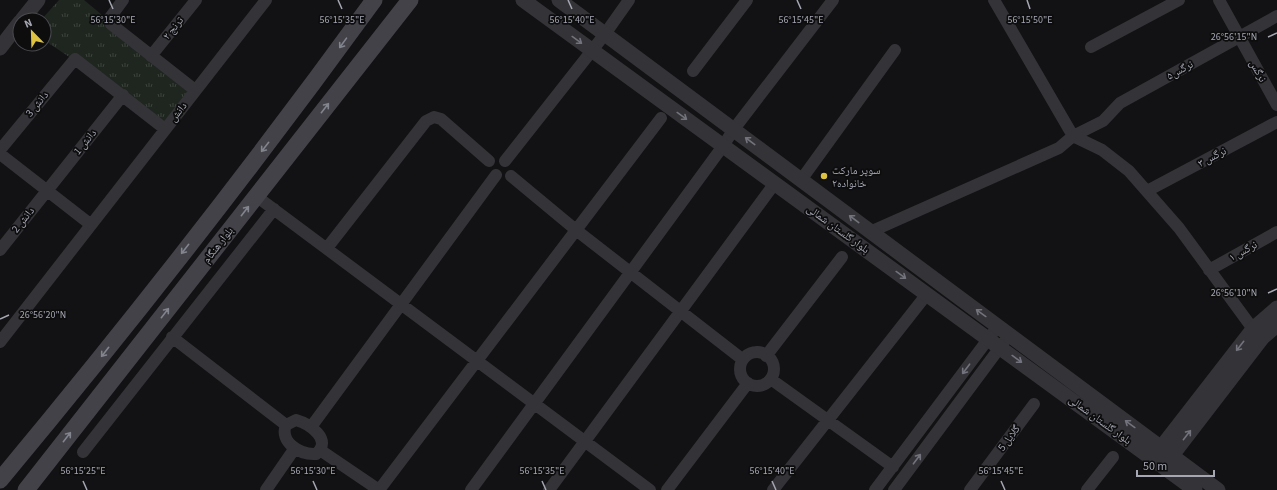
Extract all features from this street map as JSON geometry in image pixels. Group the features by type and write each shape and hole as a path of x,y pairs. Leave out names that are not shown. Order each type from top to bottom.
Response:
{"main road":[{"name":"بلوار هنگام","path":"0,480 133,316 294,110 374,0"},
{"name":"بلوار هنگام","path":"26,490 410,0"},
{"path":"133,316 152,329"},
{"path":"33,440 53,455"}],"street":[{"path":"28,12 38,0"},
{"path":"123,0 109,19 111,24 196,90"},
{"name":"ترنج ۲","path":"151,56 196,0"},
{"name":"دانش","path":"0,342 90,224 266,0"},
{"name":"بلوار گلستان شمالی","path":"523,0 994,343 1162,457"},
{"name":"بلوار گلستان شمالی","path":"559,0 677,89 734,129 800,180 1004,330 1162,457"},
{"path":"505,161 592,51 629,0"},
{"path":"693,71 747,0"},
{"path":"471,490 724,146 734,129 832,0"},
{"path":"994,0 1073,136 1107,154 1129,171 1179,228 1209,270 1258,333"},
{"path":"1092,47 1166,3 1179,0"},
{"name":"نرگس","path":"1219,0 1277,105"},
{"name":"نرگس۵","path":"870,232 1059,148 1073,136 1103,121 1120,103 1277,16"},
{"path":"0,48 12,33"},
{"path":"800,180 895,50"},
{"name":"دانش 3","path":"0,150 75,59 123,95"},
{"path":"123,95 165,129"},
{"name":"دانش 1","path":"46,190 123,95"},
{"path":"327,248 426,121 434,117 441,119 489,161"},
{"path":"320,450 379,490 661,118"},
{"name":"نرگس ۳","path":"1147,191 1277,122"},
{"path":"0,154 90,224"},
{"path":"489,161 496,157 505,161 512,169 511,176"},
{"path":"489,161 488,169 496,176 504,179 511,176"},
{"path":"310,427 496,176"},
{"path":"511,176 576,230 631,271 742,359"},
{"path":"549,490 775,183"},
{"name":"دانش 2","path":"0,250 46,190"},
{"path":"256,196 650,490"},
{"path":"83,452 274,209"},
{"name":"نرگس ۱","path":"1209,270 1277,232"},
{"path":"877,258 887,244"},
{"path":"766,356 842,257"},
{"path":"773,490 927,294"},
{"path":"1162,457 1277,308"},
{"path":"1258,333 1277,325"},
{"path":"875,490 892,467 1004,330"},
{"path":"172,337 286,425"},
{"path":"894,490 994,343"},
{"path":"753,352 759,352 766,356 773,362 775,368 772,380 767,385 755,387 748,383 739,373 739,366 742,359 753,352"},
{"path":"772,380 892,467"},
{"path":"667,490 748,383"},
{"name":"گلایل 5","path":"970,490 1034,404"},
{"path":"296,420 310,427 321,437 322,444 320,450 316,454 309,454 295,448 288,442 285,436 284,430 286,425 296,420"},
{"path":"266,490 295,448"},
{"path":"1088,490 1113,457"},
{"path":"1162,457 1195,490"},
{"path":"1162,457 1218,490"}],"green space":[{"path":"59,0 84,0 192,90 169,124 52,45 52,12 48,12"}],"place":[{"name":"سوپر ماركت خانواده٢","path":"824,176"}]}
